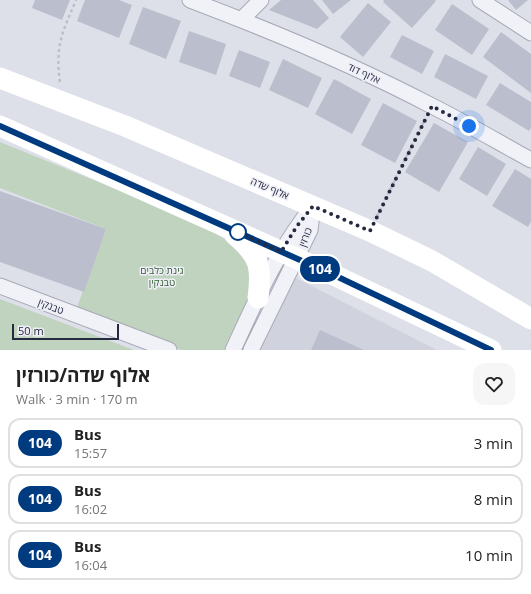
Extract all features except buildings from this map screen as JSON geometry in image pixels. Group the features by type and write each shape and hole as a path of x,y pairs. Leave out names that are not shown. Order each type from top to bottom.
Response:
{"main road":[{"name":"אלוף שדה","path":"0,78 125,126 370,231 432,261 531,319"},
{"path":"0,126 288,256 338,277 492,350"},
{"path":"220,224 239,239 258,261 261,274 258,298"}],"street":[{"name":"אלוף דוד","path":"190,0 242,19 320,53 432,106 531,160"},
{"path":"242,19 261,0"},
{"path":"480,0 531,33"},
{"name":"כורזין","path":"251,350 288,256 297,226 313,206"},
{"name":"כורזין","path":"232,350 258,298 288,256"},
{"name":"טבנקין","path":"0,286 169,350"}],"path":[{"path":"62,101 58,66 59,42 76,0"},
{"path":"370,231 432,106"}],"shaded area":[{"path":"294,277 437,350 257,350"}],"green space":[{"name":"גינת כלבים טבנקין","path":"0,142 197,222 240,250 249,260 253,282 251,294 242,319 225,350 181,350 76,310 106,229 0,188"},
{"path":"0,299 134,350 0,350"}],"bus line":[{"name":"104","path":"0,126 338,277 475,341 491,350"}],"route":[{"path":"238,232 232,229 281,252 297,226 313,206 370,231 432,106 469,126"}]}
